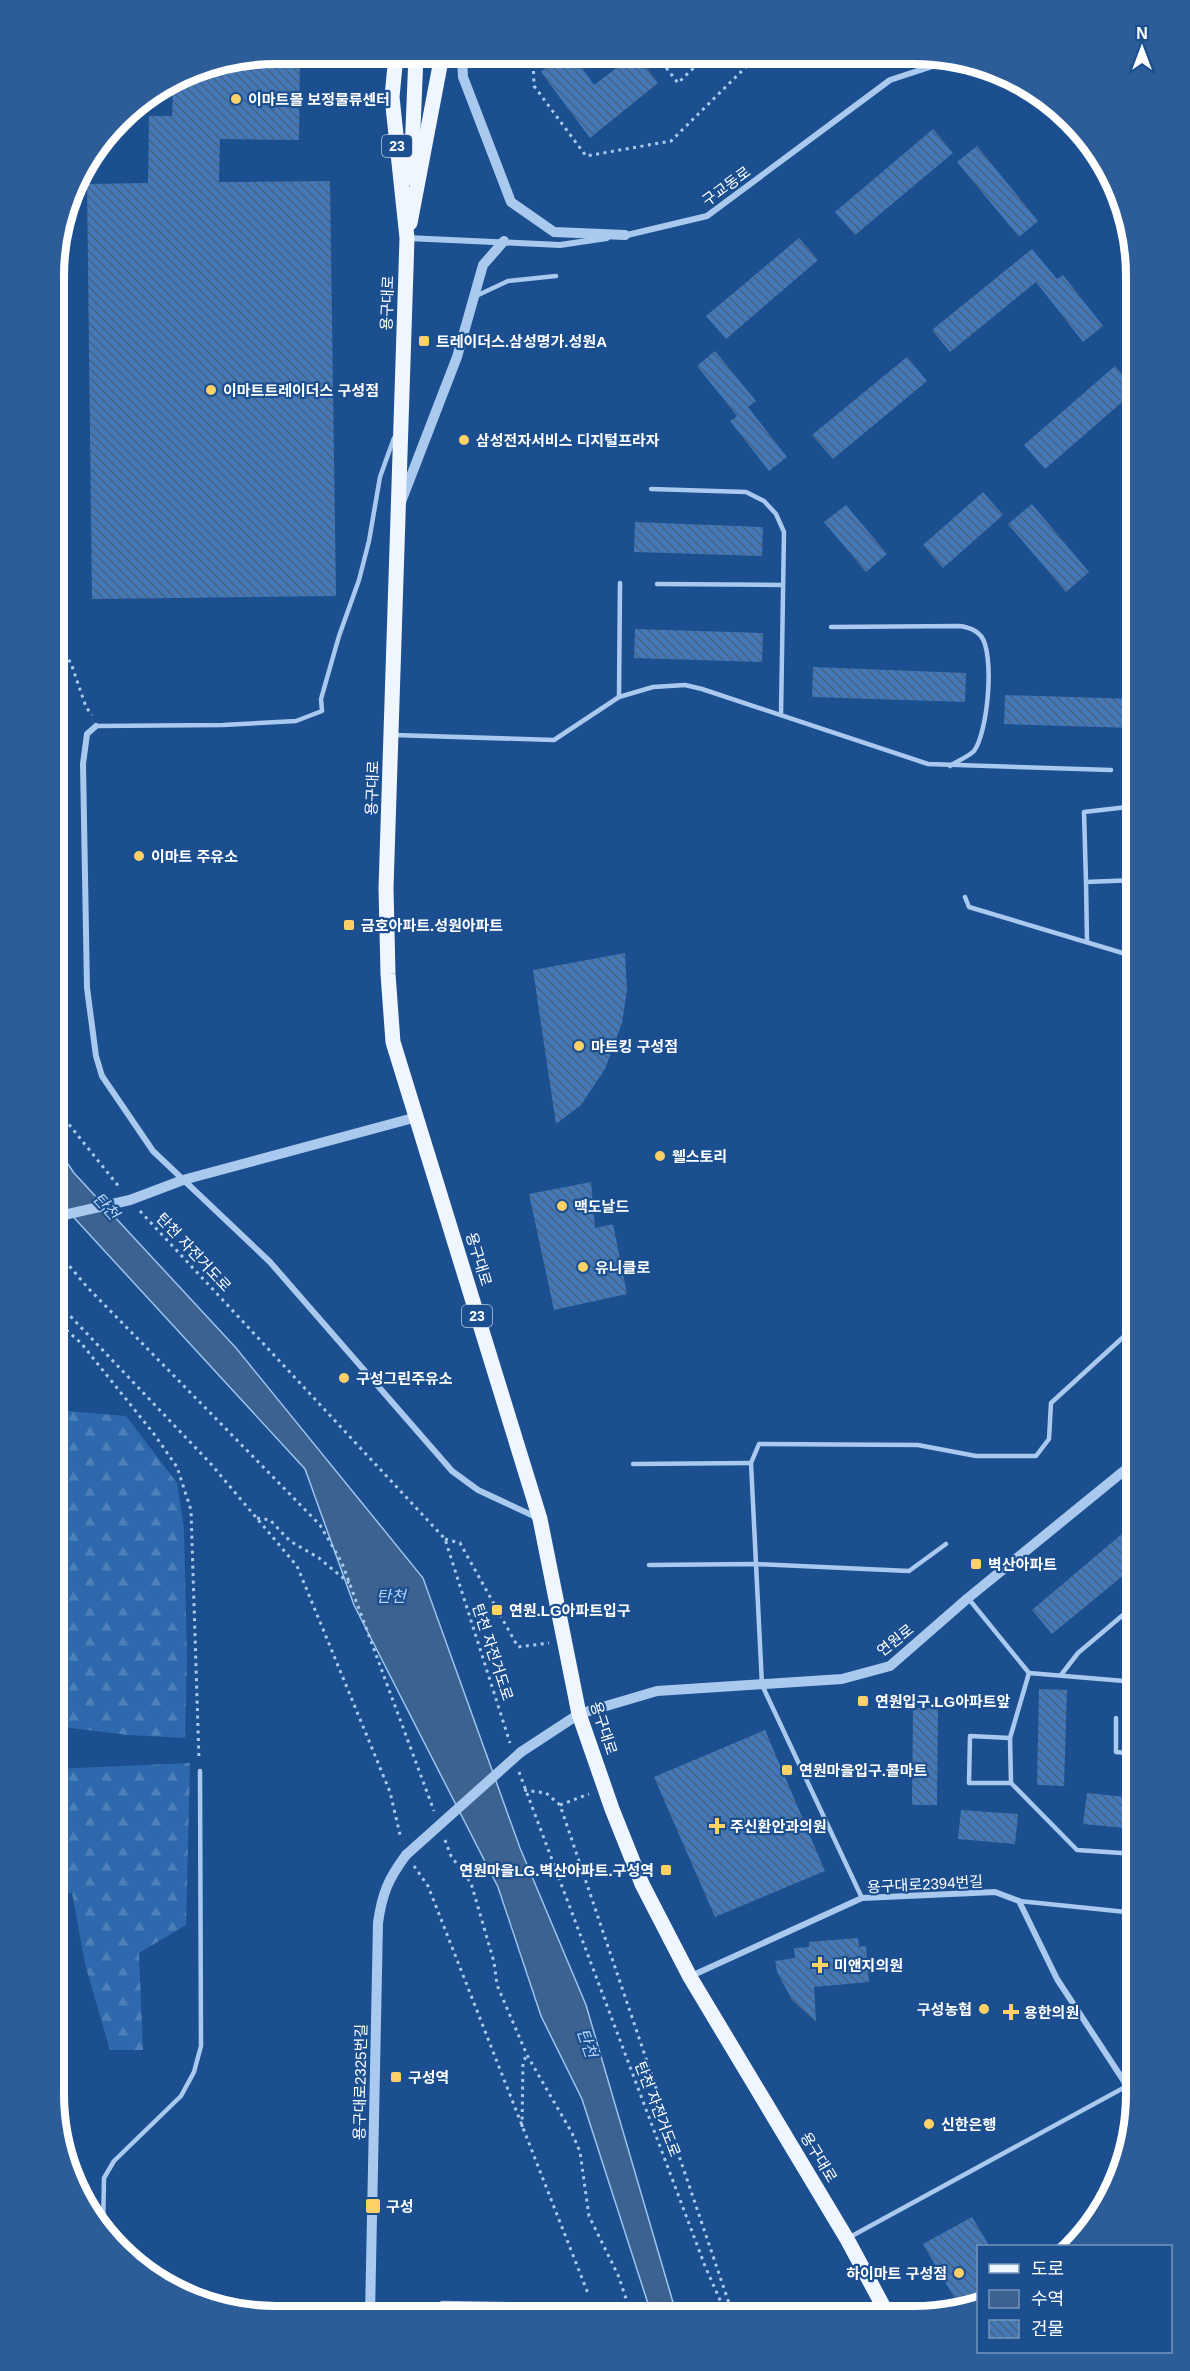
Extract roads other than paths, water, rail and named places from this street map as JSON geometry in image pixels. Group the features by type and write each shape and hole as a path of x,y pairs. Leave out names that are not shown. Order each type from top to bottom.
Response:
{"main road":[{"path":"390,65 392,97"},
{"name":"용구대로","path":"395,65 392,97 407,238 386,888 388,974 393,1042 540,1519 579,1714 612,1809 642,1884 690,1977 847,2238 883,2306"},
{"path":"407,238 416,65"},
{"path":"429,124 431,65"},
{"name":"용구대로","path":"407,238 440,65"}],"street":[{"path":"462,65 463,77 511,202 554,232 625,236"},
{"name":"구교동로","path":"407,238 560,244 625,236 707,216 890,80 934,66"},
{"path":"398,511 457,357 483,265 504,241"},
{"path":"98,726 87,734 83,764 87,988 96,1056 102,1076 153,1151 270,1262 452,1471 478,1490 540,1519"},
{"path":"64,1215 130,1200 183,1179 417,1117"},
{"name":"연원로","path":"579,1714 657,1691 842,1679 890,1666 968,1598 1126,1469"},
{"name":"용구대로2325번길","path":"370,2306 378,1923 382,1899 391,1875 406,1855 521,1752 579,1714"},
{"name":"용구대로2394번길","path":"690,1977 862,1898 995,1892 1019,1901"},
{"path":"1019,1901 1057,1979 1126,2084"}],"lane":[{"path":"474,297 508,281 556,276"},
{"path":"98,726 296,721 322,711 321,699 369,541 380,477 400,421"},
{"path":"651,489 746,492 764,501 776,514 784,532 781,715"},
{"path":"619,697 620,583"},
{"path":"657,584 782,585"},
{"path":"831,627 960,626 973,629 982,638 987,650 988,692 984,727 973,752 950,766"},
{"path":"392,735 554,740 619,697 653,687 685,685 928,764 1112,770"},
{"path":"1088,942 1084,812 1126,807"},
{"path":"1086,882 1126,880"},
{"path":"965,897 969,907 1126,954"},
{"path":"862,1898 762,1685 754,1564 751,1462 759,1444 918,1445 976,1456 1036,1456 1049,1438 1051,1403 1126,1335"},
{"path":"633,1464 751,1462"},
{"path":"649,1565 754,1564 909,1571 946,1544"},
{"path":"968,1598 1029,1673 1126,1681"},
{"path":"1061,1676 1078,1653 1126,1612"},
{"path":"1011,1784 1010,1738 1029,1673"},
{"path":"1116,1718 1116,1752 1126,1753"},
{"path":"1010,1738 970,1736 969,1783 1011,1784 1077,1850 1126,1853"},
{"path":"103,2217 104,2178 109,2169 114,2161 181,2096 195,2072 201,2046 200,1771"},
{"path":"1019,1901 1126,1912"},
{"path":"847,2238 1126,2087"},
{"path":"442,2306 442,2302 593,2306"}],"water":[{"name":"탄천","path":"64,1158 74,1173 236,1348 423,1578 520,1848 586,2005 674,2306 649,2306 582,2099 541,2016 498,1887 354,1605 305,1469 64,1207"}],"place":[{"name":"이마트몰 보정물류센터","path":"236,99"},
{"name":"트레이더스.삼성명가.성원A","path":"424,341"},
{"name":"이마트트레이더스 구성점","path":"211,390"},
{"name":"삼성전자서비스 디지털프라자","path":"464,440"},
{"name":"이마트 주유소","path":"139,856"},
{"name":"금호아파트.성원아파트","path":"349,925"},
{"name":"마트킹 구성점","path":"579,1046"},
{"name":"웰스토리","path":"660,1156"},
{"name":"맥도날드","path":"562,1206"},
{"name":"유니클로","path":"583,1267"},
{"name":"구성그린주유소","path":"344,1378"},
{"name":"벽산아파트","path":"976,1564"},
{"name":"연원.LG아파트입구","path":"497,1610"},
{"name":"연원입구.LG아파트앞","path":"863,1701"},
{"name":"연원마을입구.콜마트","path":"787,1770"},
{"name":"주신환안과의원","path":"717,1826"},
{"name":"연원마을LG.벽산아파트.구성역","path":"666,1870"},
{"name":"미앤지의원","path":"820,1965"},
{"name":"구성농협","path":"984,2009"},
{"name":"용한의원","path":"1011,2012"},
{"name":"구성역","path":"396,2077"},
{"name":"신한은행","path":"929,2124"},
{"name":"구성","path":"373,2206"},
{"name":"하이마트 구성점","path":"959,2273"}]}
